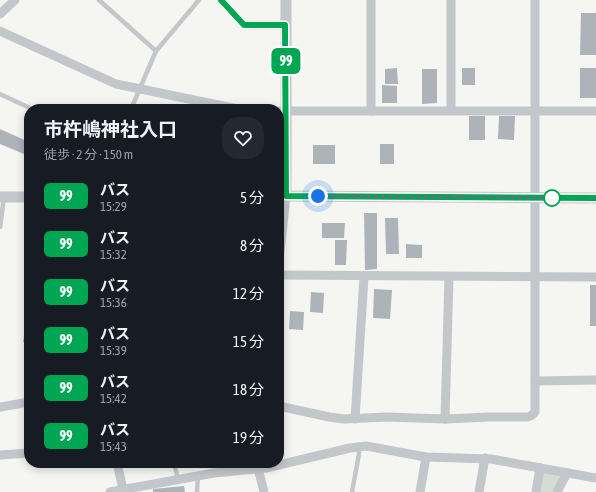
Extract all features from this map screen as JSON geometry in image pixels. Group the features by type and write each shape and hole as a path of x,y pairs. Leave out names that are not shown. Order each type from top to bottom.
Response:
{"street":[{"path":"0,14 15,0"},
{"path":"221,0 244,25 285,25"},
{"path":"282,104 286,0"},
{"path":"371,0 371,111"},
{"path":"451,0 451,110"},
{"path":"284,407 329,417 355,419 387,417 445,419 528,417 535,412 535,0"},
{"path":"0,31 116,84 213,104"},
{"path":"284,111 596,111"},
{"path":"284,196 596,198"},
{"path":"2,197 24,197"},
{"path":"284,275 364,277 596,277"},
{"path":"355,419 364,277"},
{"path":"445,419 449,277"},
{"path":"536,381 596,380"},
{"path":"0,406 24,403"},
{"path":"284,461 358,447 371,446 426,457 485,458 596,478"},
{"path":"0,455 24,453"},
{"path":"420,492 426,457"},
{"path":"479,492 485,458"},
{"path":"118,468 123,489"},
{"path":"110,492 245,468"},
{"path":"258,468 264,492"},
{"path":"536,492 540,468"},
{"path":"558,492 568,473"}],"lane":[{"path":"99,0 156,51"},
{"path":"133,104 156,51 199,0"},
{"path":"0,94 24,105"},
{"path":"0,227 2,197"},
{"path":"352,492 359,454 358,447"},
{"path":"175,468 178,479"},
{"path":"197,492 198,476"}],"shaded area":[{"path":"542,471 561,475 554,492 538,492"}],"building":[{"path":"581,13 596,13 596,55 580,55"},
{"path":"397,68 398,84 385,84 385,69"},
{"path":"462,68 475,68 475,85 462,85"},
{"path":"580,68 596,68 596,98 580,98"},
{"path":"422,69 437,69 437,103 422,104"},
{"path":"382,85 397,86 397,103 382,103"},
{"path":"469,116 485,116 485,140 469,140"},
{"path":"499,116 515,116 514,140 498,139"},
{"path":"0,129 24,140 24,154 0,144"},
{"path":"380,144 394,144 394,164 380,164"},
{"path":"313,145 335,145 335,164 313,164"},
{"path":"364,213 377,213 377,269 365,270"},
{"path":"385,218 398,218 399,254 386,254"},
{"path":"322,223 345,223 344,238 322,238"},
{"path":"335,240 347,240 346,265 335,265"},
{"path":"406,244 422,245 422,258 406,258"},
{"path":"590,285 596,285 596,326 590,326"},
{"path":"374,289 392,290 390,319 373,318"},
{"path":"311,292 324,293 323,313 310,312"},
{"path":"290,311 304,312 303,330 289,329"},
{"path":"184,486 185,492 153,492 153,489"}],"bus line":[{"name":"99","path":"221,0 244,25 285,25 286,196 596,198"}],"route":[{"path":"318,196 552,198"}]}
